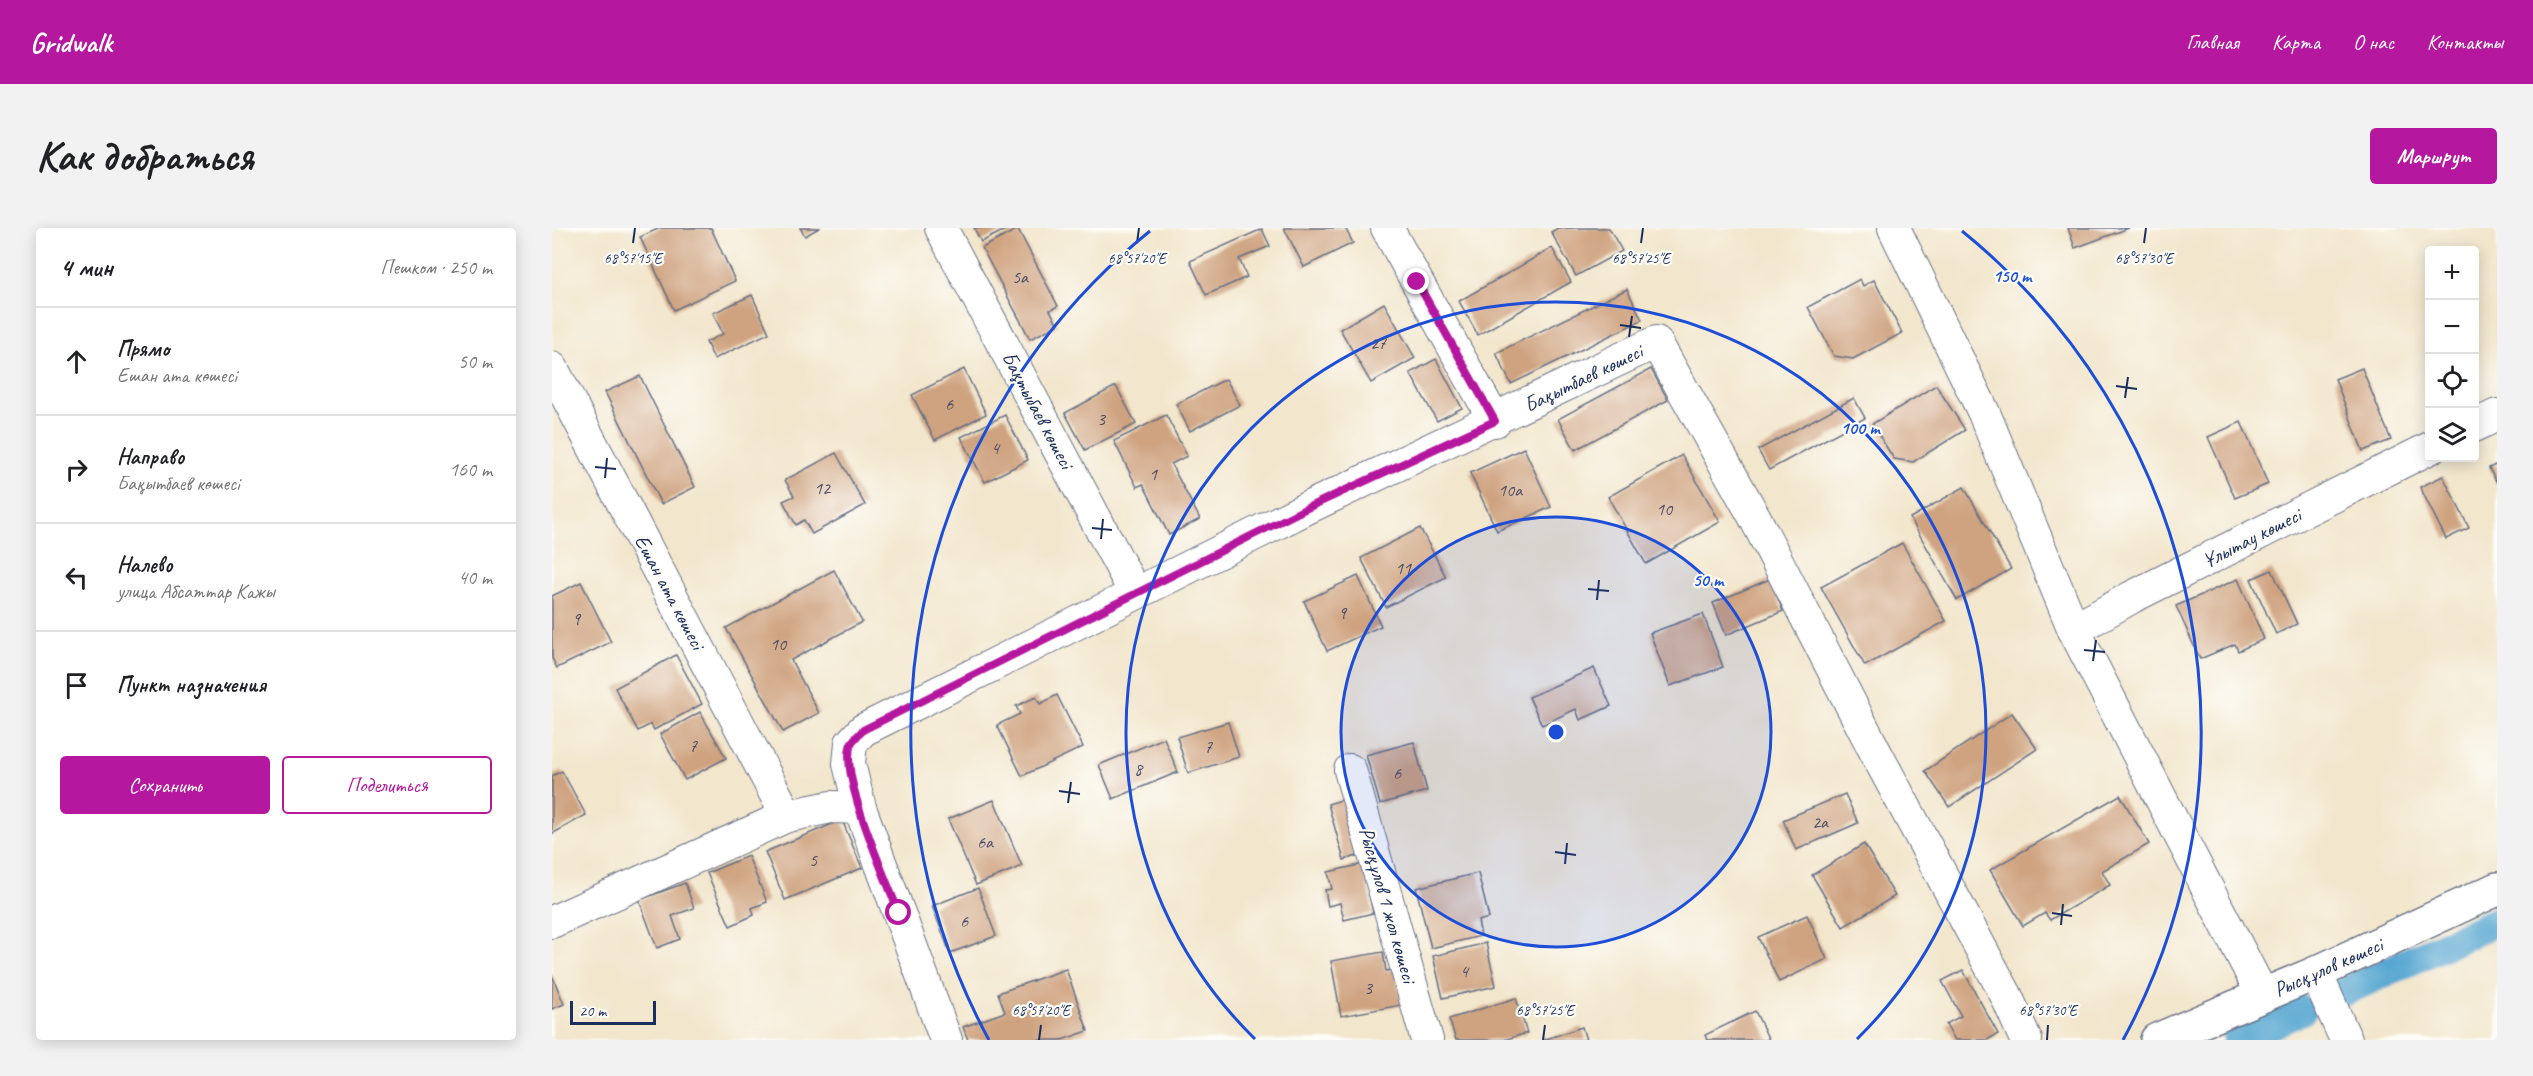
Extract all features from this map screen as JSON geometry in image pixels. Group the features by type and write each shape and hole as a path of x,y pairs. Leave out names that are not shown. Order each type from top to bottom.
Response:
{"street":[{"name":"Бақтыбаев көшесі","path":"941,228 1135,593"},
{"path":"1387,228 1495,421"},
{"path":"1894,228 1984,413 2074,630 2263,996"},
{"name":"Бақытбаев көшесі","path":"860,808 849,764 851,743 863,730 1307,508 1495,421 1656,342 1754,516 1877,755 2006,995 2026,1040"},
{"name":"Ешан ата көшесі","path":"552,368 787,816"},
{"path":"2479,424 2497,416"},
{"name":"Ұлытау көшесі","path":"2074,630 2132,597 2425,450"},
{"name":"Рысқұлов 1 жол көшесі","path":"1350,770 1427,1040"},
{"path":"552,922 787,816 831,807 860,808 946,1040"},
{"name":"Рысқұлов көшесі","path":"2157,1040 2316,973 2497,889"},
{"path":"2316,973 2346,1040"}],"building":[{"path":"660,228 711,228 735,281 674,310 640,237"},
{"path":"800,228 819,228 805,236"},
{"path":"974,228 1009,228 981,242"},
{"path":"1284,228 1345,228 1353,243 1304,267"},
{"path":"1558,228 1609,228 1622,251 1576,276 1551,232"},
{"path":"2068,228 2129,228 2075,248"},
{"path":"1018,229 1058,306 1050,310 1058,325 1030,339 982,248"},
{"path":"1262,229 1270,246 1239,259 1247,277 1206,295 1190,261"},
{"path":"1552,248 1571,282 1478,335 1459,301"},
{"path":"1860,279 1863,286 1874,280 1902,333 1853,359 1834,356 1808,307"},
{"path":"1627,289 1642,320 1511,384 1496,353"},
{"path":"752,295 769,333 714,359 706,342 723,334 713,313"},
{"path":"1384,303 1415,358 1371,383 1340,329"},
{"path":"1436,359 1462,408 1437,421 1410,373"},
{"path":"2362,368 2391,440 2363,451 2335,379"},
{"path":"964,369 986,414 935,440 912,395"},
{"path":"1651,369 1668,400 1575,450 1558,419"},
{"path":"640,376 695,487 661,504 605,392"},
{"path":"1226,379 1240,405 1190,431 1176,404"},
{"path":"1936,385 1965,430 1913,462 1894,459 1872,424"},
{"path":"1116,386 1136,424 1085,450 1065,413"},
{"path":"1854,398 1865,418 1769,470 1758,450"},
{"path":"1005,415 1028,460 985,482 961,437"},
{"path":"1166,415 1187,456 1171,464 1200,519 1169,535 1143,484 1137,487 1114,441"},
{"path":"2241,422 2268,484 2235,498 2208,437"},
{"path":"1524,448 1551,507 1497,531 1470,473"},
{"path":"836,453 865,505 812,534 804,520 796,525 783,501 794,496 785,480"},
{"path":"1682,455 1720,522 1646,564 1608,497"},
{"path":"2497,464 2497,483 2489,468"},
{"path":"2443,476 2469,528 2446,539 2420,487"},
{"path":"1964,487 2011,569 1957,600 1910,518"},
{"path":"1420,528 1446,577 1386,607 1361,558"},
{"path":"1902,543 1946,621 1865,666 1821,587"},
{"path":"834,570 862,622 791,660 819,713 783,732 726,628"},
{"path":"2272,570 2297,624 2276,634 2251,579"},
{"path":"1358,576 1381,626 1327,651 1304,601"},
{"path":"1770,579 1783,611 1726,635 1713,603"},
{"path":"2238,579 2264,639 2238,651 2235,644 2200,659 2176,606"},
{"path":"581,582 611,642 557,668 552,658 552,596"},
{"path":"1703,614 1723,667 1670,686 1650,633"},
{"path":"676,655 702,704 654,730 651,724 638,731 615,688"},
{"path":"1594,668 1611,706 1580,720 1576,709 1542,725 1529,697"},
{"path":"1057,695 1083,747 1022,776 997,725 1020,714 1016,706 1036,697 1040,704"},
{"path":"700,712 726,758 685,780 660,734"},
{"path":"2012,713 2037,749 1949,807 1925,771"},
{"path":"1228,722 1239,757 1188,773 1177,737"},
{"path":"1164,738 1178,772 1113,799 1099,765"},
{"path":"1414,742 1427,791 1380,804 1366,755"},
{"path":"562,771 586,815 552,834 552,776"},
{"path":"1845,794 1858,823 1796,850 1783,820"},
{"path":"2120,795 2149,844 2102,871 2110,885 2050,920 2045,913 2023,926 1990,870"},
{"path":"1348,798 1363,854 1344,860 1328,804"},
{"path":"994,800 1022,866 976,885 948,819"},
{"path":"842,820 862,868 785,900 765,852"},
{"path":"1864,844 1895,896 1843,927 1812,875"},
{"path":"748,856 767,902 752,908 754,915 730,926 707,873"},
{"path":"1363,864 1373,913 1344,920 1340,903 1328,906 1325,890 1332,889 1328,872"},
{"path":"1478,873 1489,918 1478,921 1481,936 1431,948 1416,888"},
{"path":"685,883 694,908 672,916 680,939 657,948 639,900"},
{"path":"978,888 996,936 950,953 932,906"},
{"path":"1807,915 1827,959 1779,982 1758,937"},
{"path":"1486,943 1496,986 1443,998 1433,956"},
{"path":"1383,952 1386,971 1396,969 1402,1005 1341,1016 1331,961"},
{"path":"1066,969 1088,1031 1062,1040 968,1040 963,1027 1005,1012 998,993"},
{"path":"1963,970 1998,1034 1987,1040 1955,1040 1946,1024 1961,1016 1942,981"},
{"path":"552,975 564,1004 552,1009"},
{"path":"1516,998 1527,1033 1504,1040 1456,1040 1449,1019"},
{"path":"1755,1011 1769,1040 1707,1040 1705,1035"},
{"path":"1582,1027 1586,1040 1543,1040"}],"waterway":[{"path":"2345,991 2497,921"},
{"path":"2238,1040 2302,1010"}],"route":[{"path":"899,913 860,808 849,764 851,743 863,730 1307,508 1495,421 1417,282"}]}
